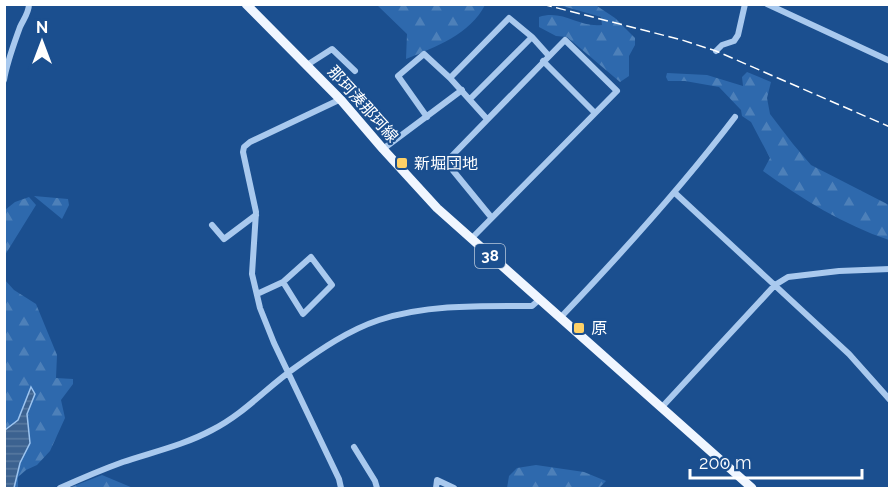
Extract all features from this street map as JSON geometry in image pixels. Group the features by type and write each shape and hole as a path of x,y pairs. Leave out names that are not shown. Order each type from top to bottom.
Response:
{"main road":[{"name":"那珂湊那珂線","path":"246,4 341,99 437,208 752,489"}],"street":[{"path":"4,80 12,47 29,10 29,4"},
{"path":"716,51 722,45 734,41 738,35 745,4"},
{"path":"767,4 890,61"},
{"path":"450,78 509,18 532,37 549,56"},
{"path":"470,99 532,37"},
{"path":"471,239 617,91 565,40 446,162 491,217"},
{"path":"307,65 332,49 355,71"},
{"path":"427,117 398,76 424,54 462,90 487,119"},
{"path":"543,61 595,113"},
{"path":"383,149 462,90"},
{"path":"341,99 250,142 244,147 243,152 256,215 252,265 257,294 267,325 339,479 341,489"},
{"path":"561,317 621,255 675,194 735,117"},
{"path":"675,194 849,354 890,400"},
{"path":"212,225 224,239 256,215"},
{"path":"257,294 283,282 311,257 332,285 303,314 283,282"},
{"path":"662,407 775,285 788,277 839,271 890,269"},
{"path":"60,489 124,462 176,446 213,430 243,412 288,373 355,330 380,320 444,309 532,306 540,299"},
{"path":"354,447 375,481 377,489"},
{"path":"436,489 437,480 454,489"}],"green space":[{"path":"594,4 615,18 635,38 635,45 629,56 629,76 620,82 567,37 556,36 539,27 539,17 548,15 556,15 586,24 602,25 601,17 559,5"},
{"path":"377,5 485,5 471,24 461,32 406,59 407,34"},
{"path":"747,72 771,82 767,98 770,114 811,165 889,205 889,240 856,227 824,210 763,171 770,158 751,122 742,116 741,110 719,87 685,81 668,81 666,77 667,73 707,75 743,86 742,77"},
{"path":"34,196 68,199 69,205 62,219"},
{"path":"29,197 36,205 5,255 5,210 15,202"},
{"path":"4,279 14,290 36,304 57,355 56,378 73,379 73,384 61,400 65,418 50,451 37,465 18,477 18,488 5,488"},
{"path":"536,465 584,472 606,481 599,488 507,488 509,476 517,468"},
{"path":"102,475 133,488 69,488"}],"shaded area":[{"path":"31,387 35,394 27,414 30,443 20,463 14,488 5,488 5,430 18,420"}],"railway":[{"path":"542,4 716,51 890,127"}],"place":[{"name":"新堀団地","path":"402,163"},
{"name":"原","path":"579,328"}]}
